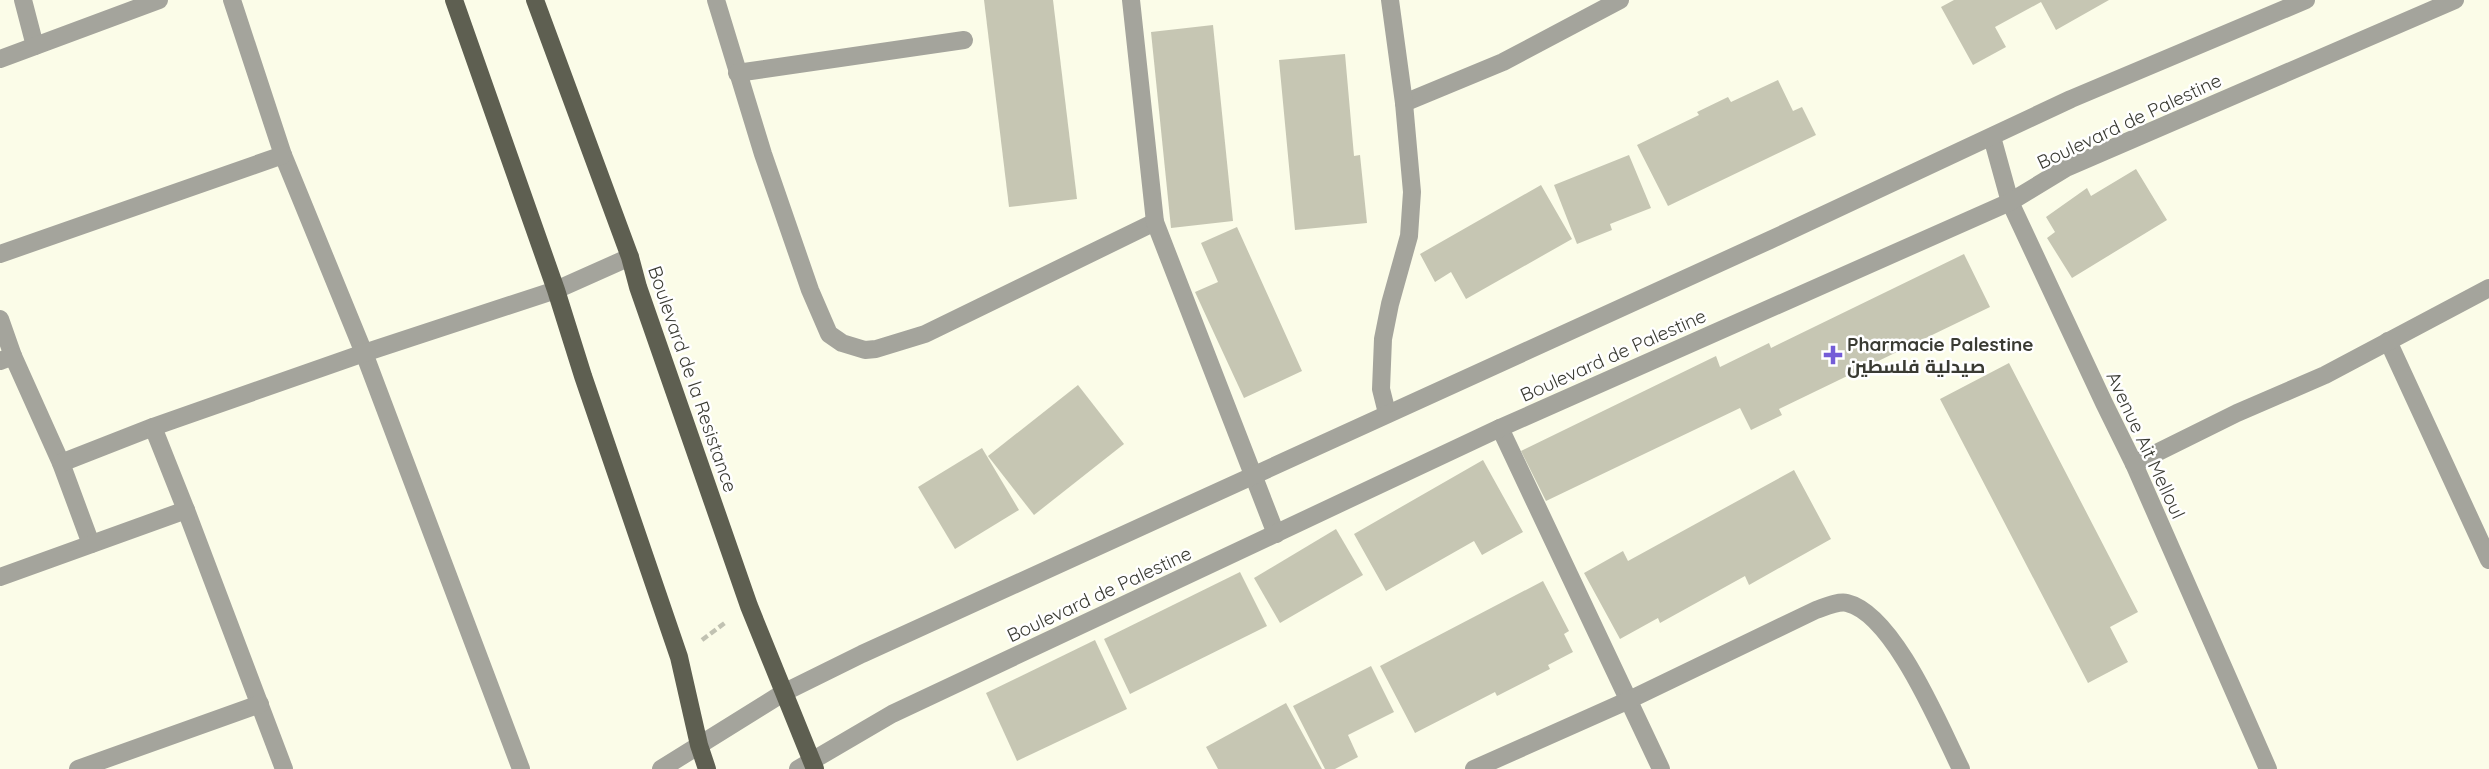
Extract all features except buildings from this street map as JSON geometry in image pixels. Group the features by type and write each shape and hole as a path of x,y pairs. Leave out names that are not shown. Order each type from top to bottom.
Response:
{"main road":[{"path":"454,0 556,290 678,657 707,769"},
{"name":"Boulevard de la Resistance","path":"535,0 630,257 642,300 749,606 808,766"}],"street":[{"path":"23,0 35,46"},
{"path":"0,59 159,0"},
{"path":"232,0 284,155 364,353 520,769"},
{"path":"716,0 763,155 822,320 829,334 852,347 876,349 925,334 1155,222"},
{"path":"1131,0 1155,222 1276,534"},
{"path":"1387,413 1381,390 1383,340 1393,290 1409,236 1412,212 1404,103 1390,0"},
{"path":"1404,103 1503,62 1620,0"},
{"name":"Boulevard de Palestine","path":"661,769 783,693 862,654 2071,99 2306,0"},
{"name":"Boulevard de Palestine","path":"808,766 892,714 1500,428 2010,202 2066,168 2455,0"},
{"path":"737,73 964,40"},
{"name":"Avenue Ait Melloul","path":"1992,137 2010,202 2134,464 2268,769"},
{"path":"0,254 284,155"},
{"path":"61,463 364,353 556,290 630,257"},
{"path":"2134,464 2237,413 2325,375 2489,288"},
{"path":"0,319 7,358 61,463 91,544"},
{"path":"2388,341 2489,560"},
{"path":"153,428 284,769"},
{"path":"1500,428 1661,769"},
{"path":"0,577 186,510"},
{"path":"1474,769 1629,700 1816,610 1844,602 1862,608 1888,636 1908,664 1961,769"},
{"path":"78,769 260,704"}],"path":[{"path":"678,657 749,606"}],"place":[{"name":"Pharmacie Palestine صيدلية فلسطين","path":"1833,355"}]}
